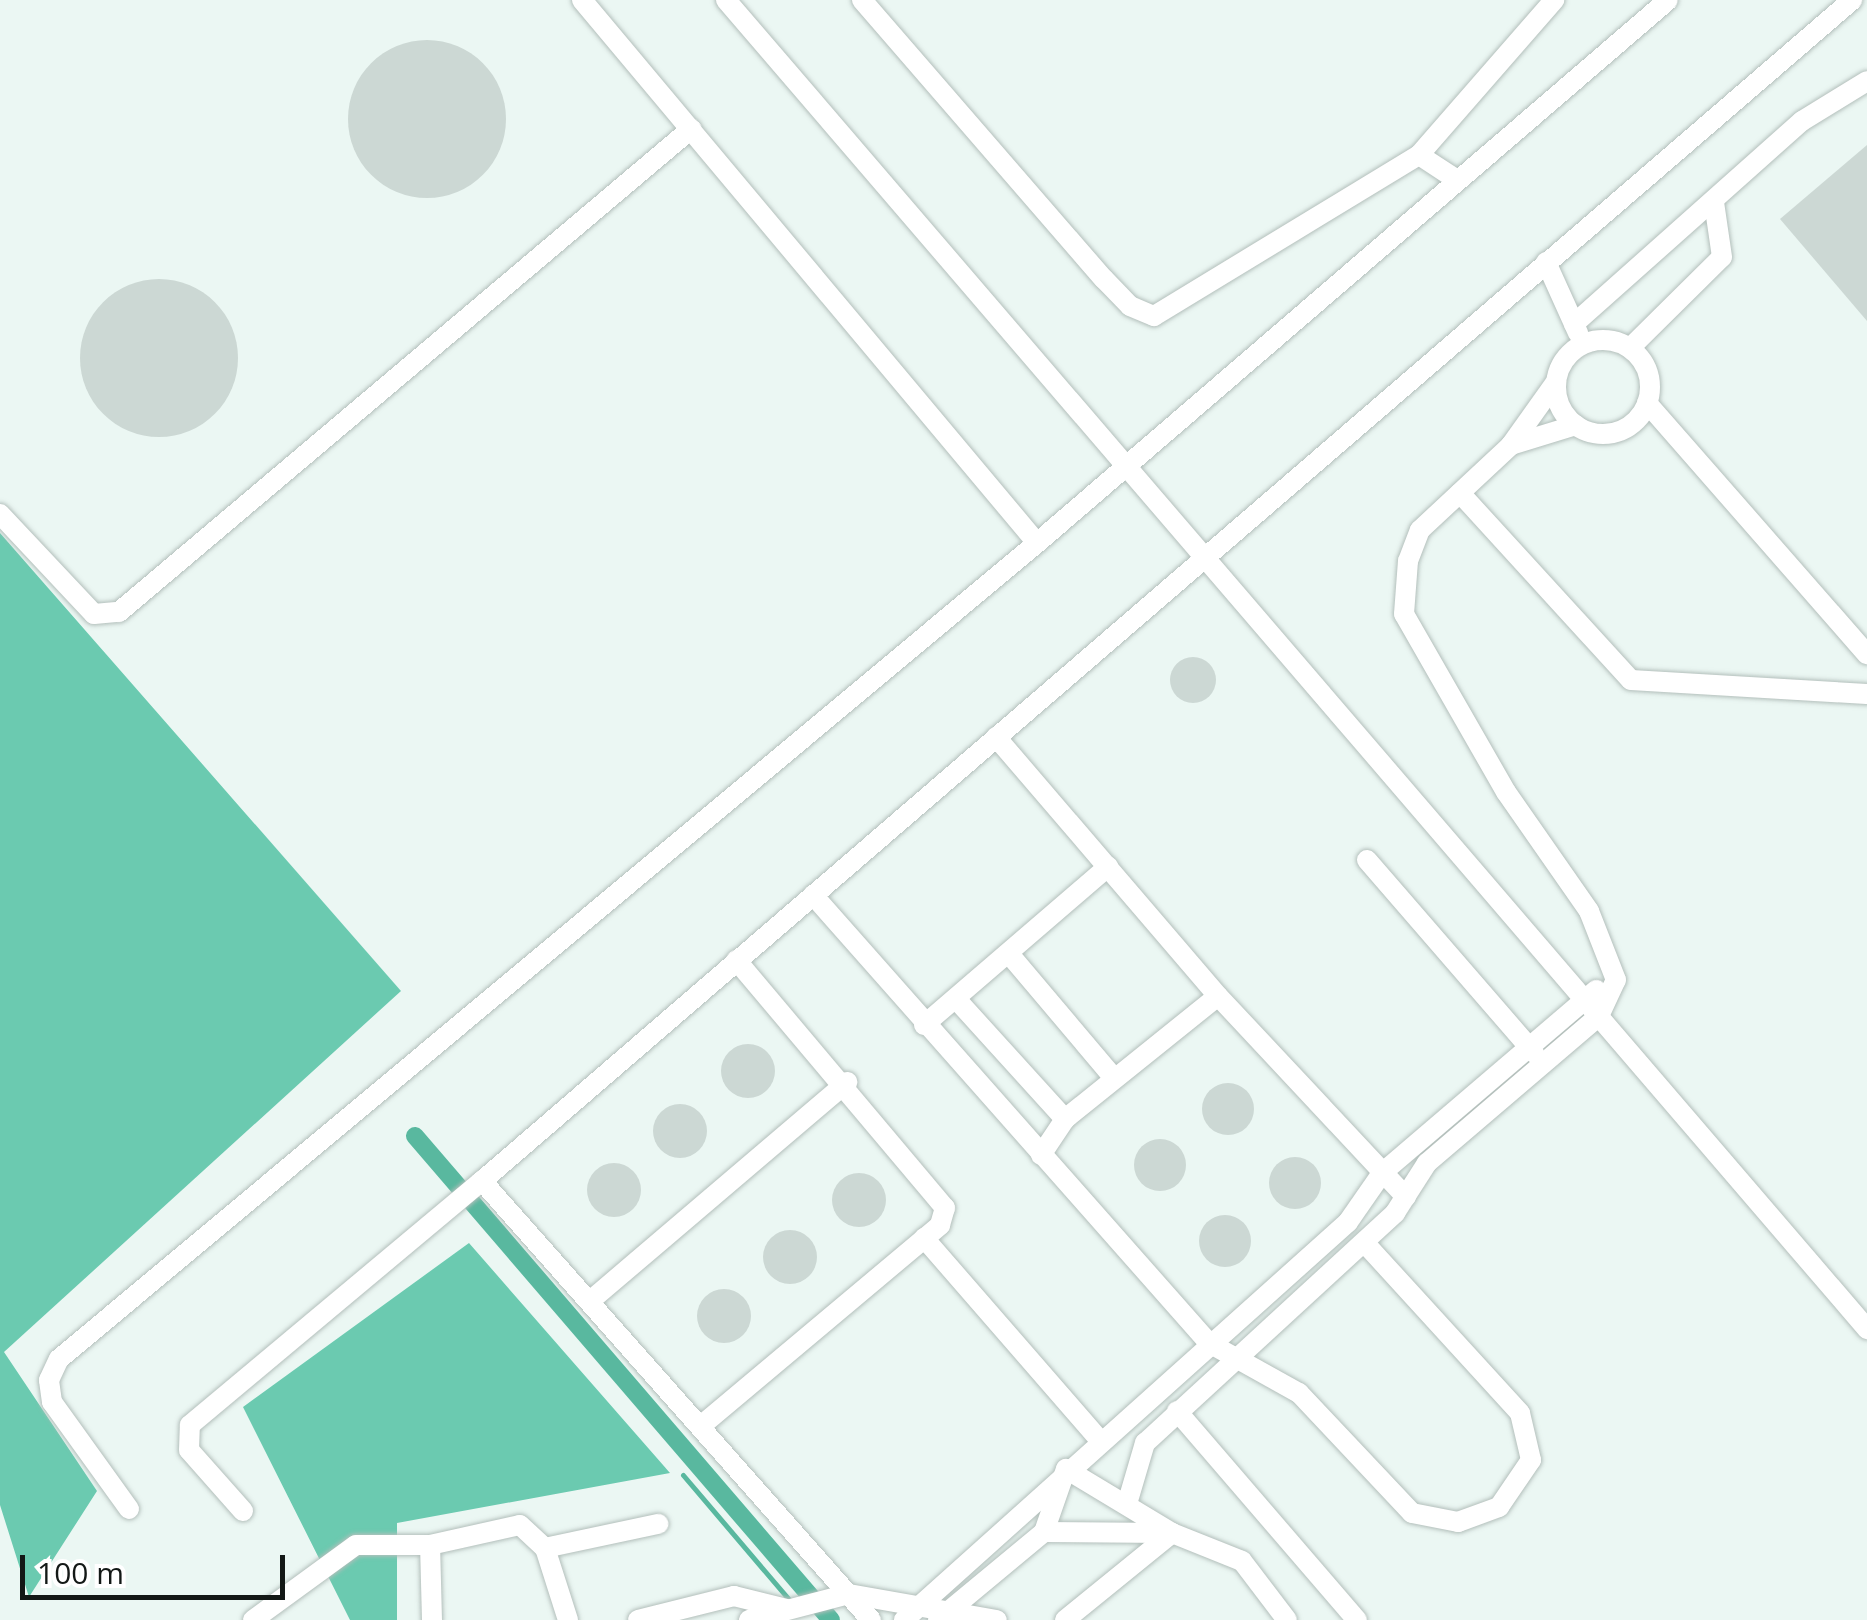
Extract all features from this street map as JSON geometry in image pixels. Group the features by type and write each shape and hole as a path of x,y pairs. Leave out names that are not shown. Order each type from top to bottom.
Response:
{"lane":[{"path":"582,0 1036,543"},
{"path":"726,0 1867,1329"},
{"path":"862,0 1141,314 1168,311 1419,156 1554,0"},
{"path":"128,1510 52,1402 50,1380 60,1359 1104,485 1132,473 1457,180 1668,0"},
{"path":"243,1511 189,1450 190,1425 482,1182 1852,0"},
{"path":"1574,324 1802,121 1867,81"},
{"path":"0,514 94,614 120,612 691,128"},
{"path":"1419,156 1457,180"},
{"path":"1630,348 1722,257 1714,202"},
{"path":"1546,262 1583,344"},
{"path":"1127,1504 1136,1458 1178,1411 1233,1356 1364,1242 1406,1198 1427,1164 1599,1016 1616,980 1589,910 1506,792 1408,624 1408,560 1420,530 1510,446 1556,382 1564,360 1583,344 1607,340 1630,348 1646,367 1647,403 1633,423 1611,433 1576,425 1510,446"},
{"path":"1556,382 1560,406 1576,425"},
{"path":"1647,403 1867,654"},
{"path":"1460,493 1622,676 1867,694"},
{"path":"996,737 1218,996 1406,1198"},
{"path":"1367,860 1542,1062"},
{"path":"924,1025 1108,867"},
{"path":"813,894 924,1025 1209,1343 1299,1393 1412,1513 1458,1522 1512,1496 1531,1460 1520,1413 1364,1242"},
{"path":"1010,955 1113,1076"},
{"path":"702,1425 944,1218 941,1195 847,1082 736,960"},
{"path":"934,1612 1066,1469 1348,1222 1382,1173 1525,1044 1584,996 1616,980"},
{"path":"1041,1155 1065,1119 1113,1076 1218,996"},
{"path":"957,1000 1065,1119"},
{"path":"590,1302 847,1082"},
{"path":"482,1182 872,1620"},
{"path":"924,1238 1099,1439"},
{"path":"1178,1411 1358,1620"},
{"path":"1066,1469 1172,1533 1242,1561 1287,1620"},
{"path":"904,1620 934,1612 1044,1532 1066,1469"},
{"path":"545,1548 658,1524"},
{"path":"254,1620 356,1545 430,1545 520,1525 545,1548 568,1620"},
{"path":"1044,1532 1172,1533"},
{"path":"1065,1620 1172,1533"},
{"path":"430,1545 432,1620"},
{"path":"748,1620 849,1594 934,1612 997,1620"},
{"path":"638,1620 734,1596 788,1610"}],"green space":[{"path":"0,533 401,991 4,1352 97,1491 29,1597 0,1505"},
{"path":"469,1243 670,1473 397,1523 397,1620 350,1620 243,1407"}],"building":[{"path":"427,40 457,46 483,63 500,89 506,119 500,149 483,175 457,192 427,198 397,192 371,175 354,149 348,119 354,89 371,63 397,46"},
{"path":"1867,145 1867,321 1780,219"},
{"path":"159,279 189,285 215,302 232,328 238,358 232,388 215,414 189,431 159,437 129,431 103,414 86,388 80,358 86,328 103,302 129,285"},
{"path":"1193,657 1209,664 1216,680 1209,696 1193,703 1177,696 1170,680 1177,664"},
{"path":"748,1044 767,1052 775,1071 767,1090 748,1098 729,1090 721,1071 729,1052"},
{"path":"1228,1083 1246,1091 1254,1109 1246,1127 1228,1135 1210,1127 1202,1109 1210,1091"},
{"path":"680,1104 699,1112 707,1131 699,1150 680,1158 661,1150 653,1131 661,1112"},
{"path":"1160,1139 1178,1147 1186,1165 1178,1183 1160,1191 1142,1183 1134,1165 1142,1147"},
{"path":"1295,1157 1313,1165 1321,1183 1313,1201 1295,1209 1277,1201 1269,1183 1277,1165"},
{"path":"614,1163 633,1171 641,1190 633,1209 614,1217 595,1209 587,1190 595,1171"},
{"path":"859,1173 878,1181 886,1200 878,1219 859,1227 840,1219 832,1200 840,1181"},
{"path":"1225,1215 1243,1223 1251,1241 1243,1259 1225,1267 1207,1259 1199,1241 1207,1223"},
{"path":"790,1230 809,1238 817,1257 809,1276 790,1284 771,1276 763,1257 771,1238"},
{"path":"724,1289 743,1297 751,1316 743,1335 724,1343 705,1335 697,1316 705,1297"}],"waterway":[{"path":"415,1136 831,1620"},
{"path":"683,1475 791,1602"}]}
